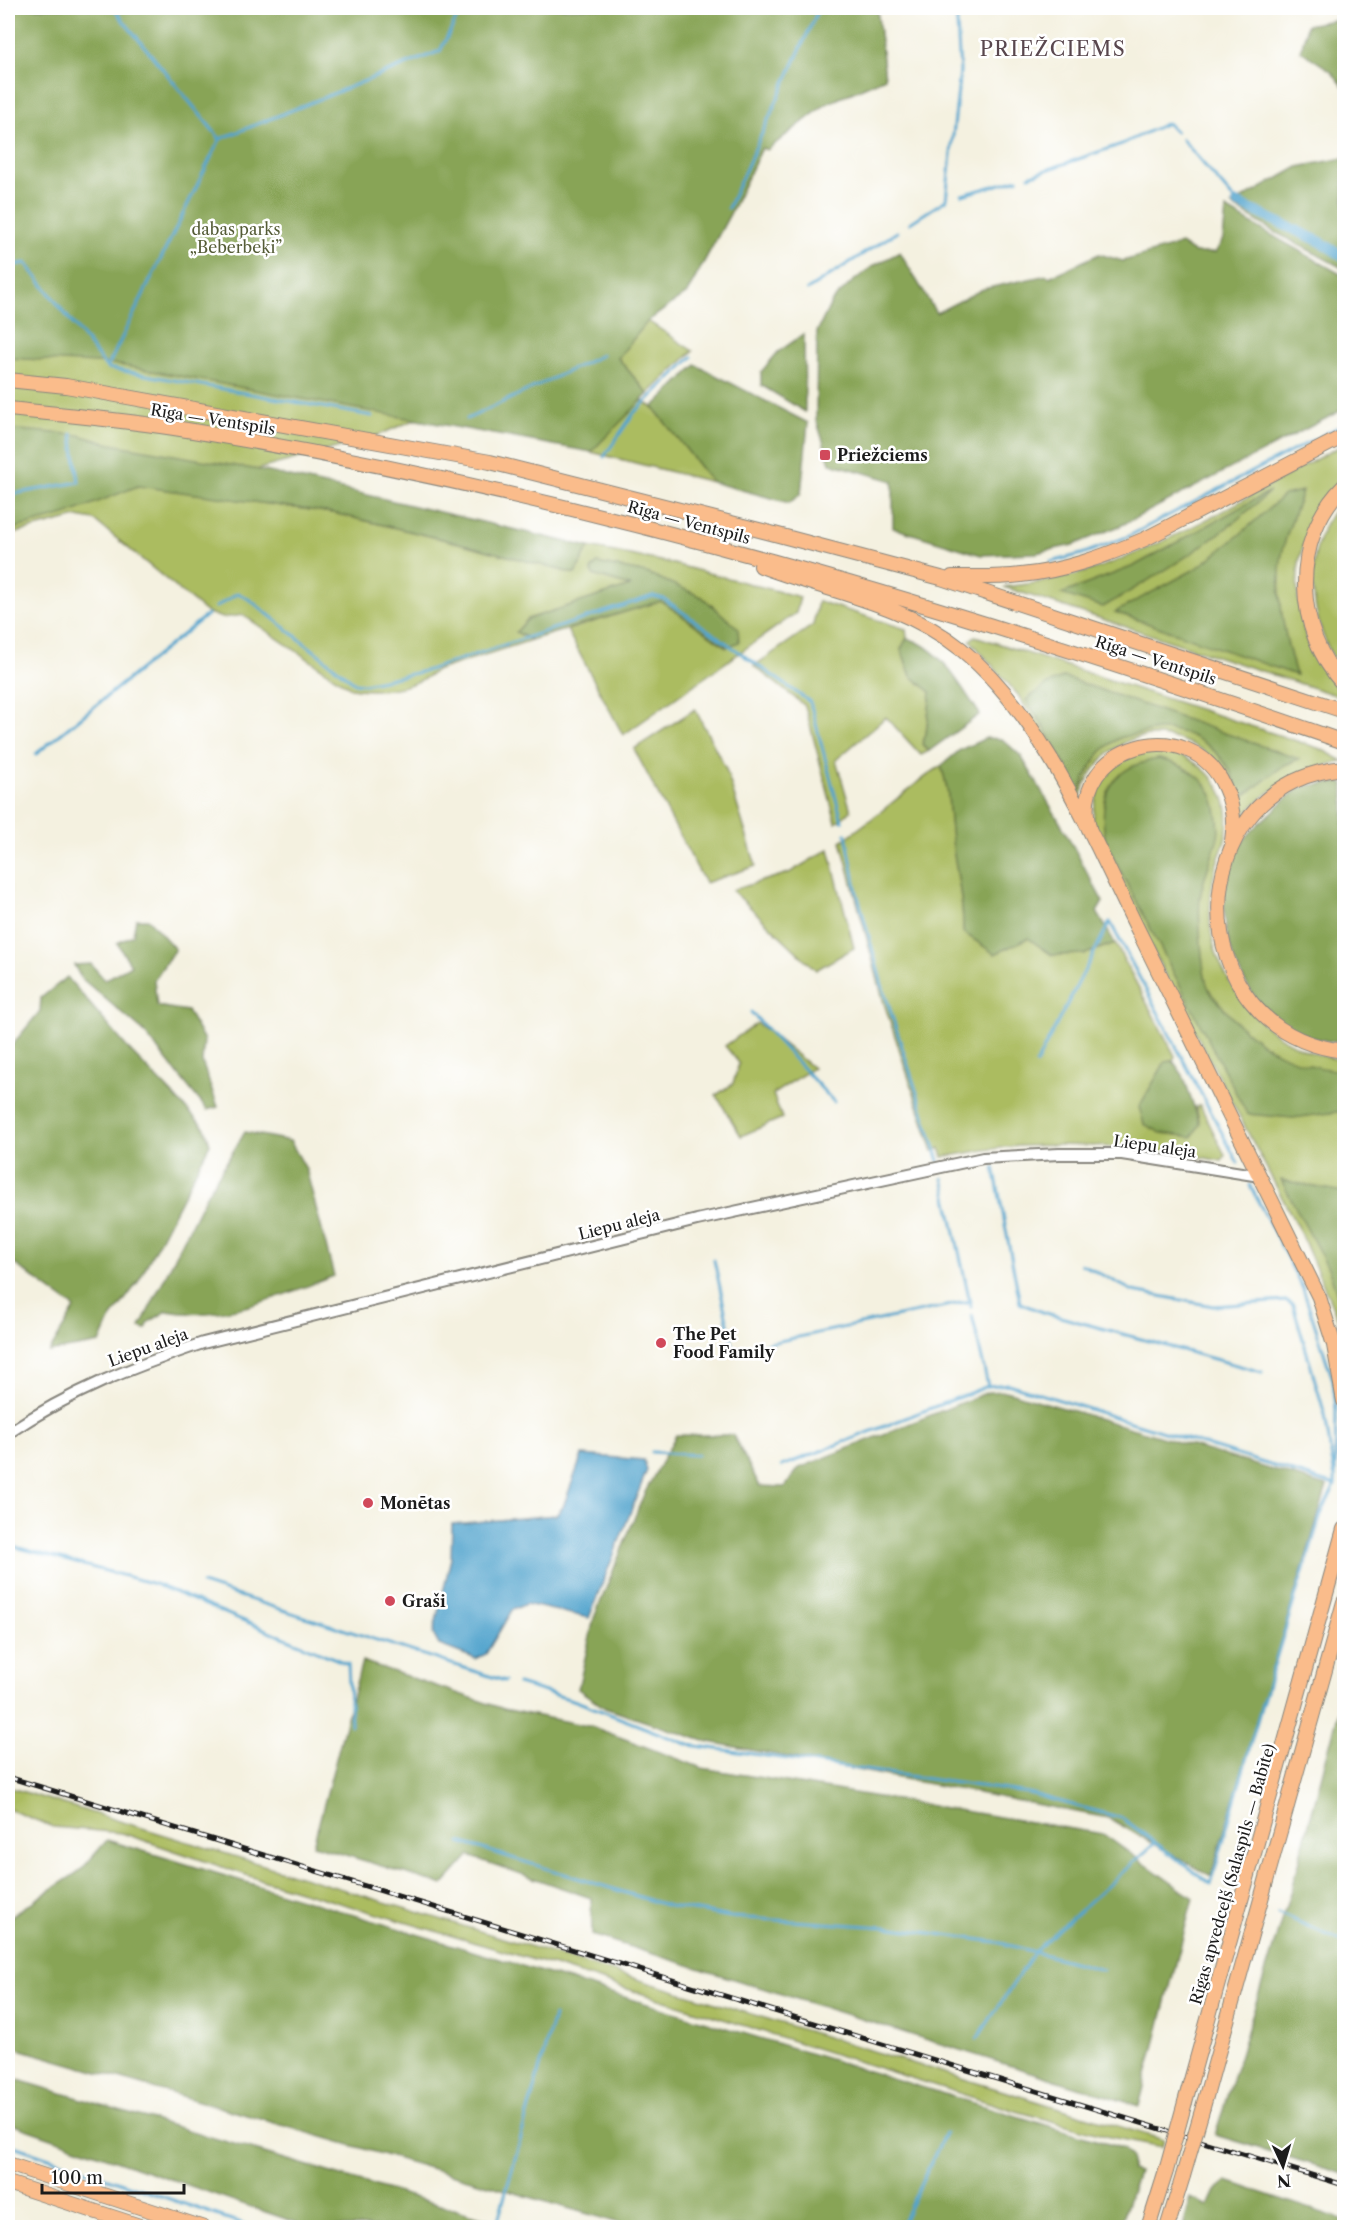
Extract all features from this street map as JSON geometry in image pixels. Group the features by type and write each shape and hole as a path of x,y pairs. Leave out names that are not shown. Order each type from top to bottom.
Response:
{"highway":[{"name":"Rīga — Ventspils","path":"8,380 66,386 490,462 941,578 1344,711"},
{"name":"Rīga — Ventspils","path":"8,408 183,429 338,457 494,489 692,538 937,607 1175,684 1344,742"},
{"path":"941,578 1021,575 1081,564 1111,554 1145,539 1344,436"},
{"path":"1344,486 1321,518 1308,554 1304,595 1314,637 1328,663 1344,685"},
{"path":"692,538 780,573 887,607 923,625 960,649 990,676 1026,720 1091,837 1318,1297 1334,1344 1344,1401"},
{"path":"1091,837 1086,817 1091,789 1103,768 1125,750 1138,745 1167,743 1203,757 1220,776 1233,818 1217,915 1222,945 1233,973 1252,1000 1280,1028 1307,1041 1344,1051"},
{"path":"1229,852 1253,813 1278,792 1299,781 1344,768"},
{"name":"Rīgas apvedceļš (Salaspils — Babīte)","path":"1148,2228 1166,2171 1344,1529"},
{"name":"Rīgas apvedceļš (Salaspils — Babīte)","path":"1167,2228 1344,1602"},
{"path":"8,2164 204,2228"},
{"path":"8,2183 146,2228"}],"street":[{"path":"8,416 57,414"},
{"name":"Liepu aleja","path":"8,1433 59,1401 123,1370 203,1343 697,1220 983,1158 1059,1154 1122,1154 1260,1176"}],"green space":[{"name":"dabas parks „Beberbeķi”","path":"8,8 877,8 885,78 826,104 767,150 762,148 730,214 687,293 648,321 693,351 648,394 618,358 646,322 369,439 178,491 333,513 575,574 589,547 666,562 800,597 796,613 623,735 567,630 661,601 726,647 702,597 593,575 630,586 627,589 528,619 516,632 531,640 435,671 406,686 372,690 351,688 243,615 222,618 206,612 94,520 77,517 8,535"},
{"name":"dabas parks „Beberbeķi”","path":"8,8 877,8 885,78 826,104 767,150 762,148 730,214 687,293 648,321 618,358 648,394 591,452 114,364 8,358"},
{"path":"1344,18 1344,87 1331,71 1301,51 1307,25"},
{"path":"1344,158 1344,269 1271,230 1231,205 1298,167"},
{"path":"1226,209 1344,276 1344,409 1122,525 1073,545 1036,553 981,555 893,528 893,481 830,463 816,419 817,332 832,301 873,266 900,252 936,313 983,289 1047,275 1049,277 1099,254 1123,261 1181,244 1195,253 1215,253 1223,239"},
{"path":"804,334 805,412 761,385 761,372 778,352"},
{"path":"696,365 808,423 801,494 789,503 712,482 653,407"},
{"path":"641,400 653,407 712,482 591,452"},
{"path":"8,429 79,435 111,444 265,471 589,547 575,574 333,513 138,486 65,515 8,530"},
{"path":"1344,444 1344,477 1317,517 1301,552 1298,598 1300,614 1309,643 1318,662 1344,698 1004,587 1075,575 1119,560 1185,531"},
{"path":"1270,491 1211,539 1169,568 1103,607 1061,594 1134,566"},
{"path":"1302,491 1285,540 1280,571 1280,598 1284,624 1296,675 1115,612 1197,568 1238,536 1284,495"},
{"path":"1344,498 1344,676 1323,633 1316,610 1313,586 1314,563 1319,540 1329,518"},
{"path":"597,563 647,573 702,597 738,628 739,642 727,647 661,601 531,640 516,632 528,619 630,586 593,575 591,570"},
{"path":"818,601 906,629 907,638 901,649 911,676 931,692 926,734 922,744 929,751 921,755 886,717 836,760 851,811 836,823 805,706 754,666 813,625"},
{"path":"975,636 1321,749 1343,761 1314,769 1289,780 1266,795 1244,815 1241,814 1232,782 1213,758 1186,742 1170,737 1138,737 1115,748 1101,761 1089,777 1078,804 1055,755 1018,695 970,640"},
{"path":"907,638 930,650 940,659 980,714 929,751 922,744 926,734 931,692 911,676 901,649"},
{"path":"1064,677 1299,759 1283,766 1239,800 1237,786 1231,773 1214,750 1189,735 1175,731 1155,730 1122,737 1105,748 1086,776 1079,792 1050,737 1026,700 1046,685"},
{"path":"695,709 726,769 756,866 705,883 634,749"},
{"path":"986,738 1002,739 1021,756 1103,902 1097,912 1115,943 1085,954 1052,955 1028,938 995,954 963,932 962,906 947,791 941,766 960,750"},
{"path":"1164,749 1191,760 1202,768 1220,789 1225,801 1228,815 1227,831 1216,865 1210,920 1214,946 1231,985 1256,1017 1275,1033 1308,1051 1344,1060 1344,1333 1302,1236 1093,836 1096,801 1107,774 1129,757"},
{"path":"1159,759 1181,766 1198,777 1211,792 1215,802 1219,834 1200,898 1200,931 1210,992 1248,1033 1277,1052 1309,1065 1344,1071 1344,1111 1293,1118 1247,1114 1106,843 1104,811 1111,786 1118,776 1129,768"},
{"path":"941,766 947,791 962,906 963,932 995,954 1028,938 1052,955 1085,954 1115,943 1175,1056 1173,1061 1165,1062 1200,1124 1196,1107 1200,1105 1225,1155 1222,1161 1147,1150 1097,1146 1011,1147 943,1157 940,1148 933,1151 884,1003 841,841"},
{"path":"1344,783 1344,1043 1314,1038 1298,1032 1276,1018 1258,1000 1243,979 1233,955 1226,930 1224,904 1227,879 1235,854 1251,832 1286,798 1299,789 1311,785"},
{"path":"829,849 854,948 816,970 732,890 789,873"},
{"path":"136,919 148,919 175,949 154,980 157,1006 187,1011 204,1040 202,1062 218,1107 207,1110 143,1031 81,978 74,965 91,964 105,980 131,965 117,943 133,935"},
{"path":"67,977 131,1052 205,1128 210,1144 138,1282 110,1320 100,1343 49,1352 75,1308 8,1259 8,1050 40,1011 41,998"},
{"path":"757,1023 813,1068 773,1094 782,1118 741,1136 716,1095 733,1084 739,1063 725,1046"},
{"path":"1173,1061 1183,1075 1200,1124 1192,1137 1161,1133 1144,1124 1139,1107 1165,1062"},
{"path":"245,1132 290,1141 306,1169 334,1276 273,1299 231,1310 210,1313 167,1311 149,1322 146,1329 140,1327 206,1195"},
{"path":"1281,1180 1344,1192 1344,1315 1329,1270"},
{"path":"1006,1391 1327,1486 1211,1876 1108,1818 704,1741 605,1708 578,1689 594,1618 644,1494 676,1435 733,1435 760,1486 785,1487 799,1468 988,1392"},
{"path":"362,1661 504,1709 593,1727 702,1768 1103,1834 1193,1898 1139,2106 592,1935 591,1898 469,1856 443,1885 313,1845"},
{"path":"1344,1692 1344,2174 1215,2135 1292,1886"},
{"path":"8,1787 1164,2140 1162,2147 1110,2137 1016,2111 551,1965 255,1878 122,1833 53,1827 8,1809"},
{"path":"107,1840 1124,2149 1131,2157 1131,2170 1138,2172 1120,2227 633,2227 8,2046 8,1918 81,1870"},
{"path":"8,2077 514,2227 309,2227 8,2123"},
{"path":"1227,2181 1344,2220 1344,2227 1183,2227 1191,2198 1208,2206 1215,2191"}],"water":[{"path":"582,1455 644,1460 647,1470 589,1618 526,1604 512,1610 486,1654 476,1659 439,1645 433,1634 451,1558 452,1524 556,1515 563,1507"}],"waterway":[{"path":"113,8 220,139"},
{"path":"107,368 220,139 440,51 462,8"},
{"path":"728,208 819,8"},
{"path":"910,223 946,200 960,71 956,8"},
{"path":"1029,176 1122,144 1167,123 1176,132"},
{"path":"1182,139 1237,203"},
{"path":"962,195 1018,179"},
{"path":"1237,203 1321,242 1344,257"},
{"path":"807,290 897,232"},
{"path":"8,266 26,263 107,368 372,416"},
{"path":"467,419 602,355"},
{"path":"604,457 634,413 692,357"},
{"path":"1051,562 1082,554 1127,537 1344,424"},
{"path":"8,495 79,482 72,434"},
{"path":"216,607 238,593 355,683 364,684 425,671 653,596 664,599 810,702 842,821"},
{"path":"36,754 208,614"},
{"path":"846,834 857,893 882,985 939,1161"},
{"path":"1110,922 1238,1163"},
{"path":"1036,1064 1110,922"},
{"path":"751,1012 834,1102"},
{"path":"994,1167 1020,1303 1042,1312 1262,1372"},
{"path":"943,1178 971,1307"},
{"path":"518,1684 576,1701 689,1745 1028,1793 1122,1818 1211,1884 1261,1707 1321,1514 1335,1485 1336,1410 1333,1380 1303,1289 1250,1185"},
{"path":"714,1260 733,1348 737,1350 970,1301"},
{"path":"1081,1264 1133,1291 1213,1306 1287,1301 1293,1305 1325,1415 1334,1474"},
{"path":"972,1315 988,1386"},
{"path":"782,1466 988,1386 1008,1384 1335,1485"},
{"path":"652,1452 697,1455"},
{"path":"8,1545 155,1584 348,1664 351,1725"},
{"path":"202,1584 505,1681"},
{"path":"460,1842 669,1906 731,1917 886,1927 997,1942 1103,1970"},
{"path":"977,2039 1035,1951 1155,1843"},
{"path":"1278,1913 1344,1942"},
{"path":"496,2228 554,2016"},
{"path":"900,2228 945,2133"},
{"path":"8,2144 255,2228"}],"railway":[{"path":"8,1777 1344,2185"}],"place":[{"name":"Priežciems","path":"825,455"},
{"name":"The Pet Food Family","path":"661,1343"},
{"name":"Monētas","path":"368,1503"},
{"name":"Graši","path":"390,1601"}],"district":[{"name":"PRIEŽCIEMS","path":"1053,49"}]}
